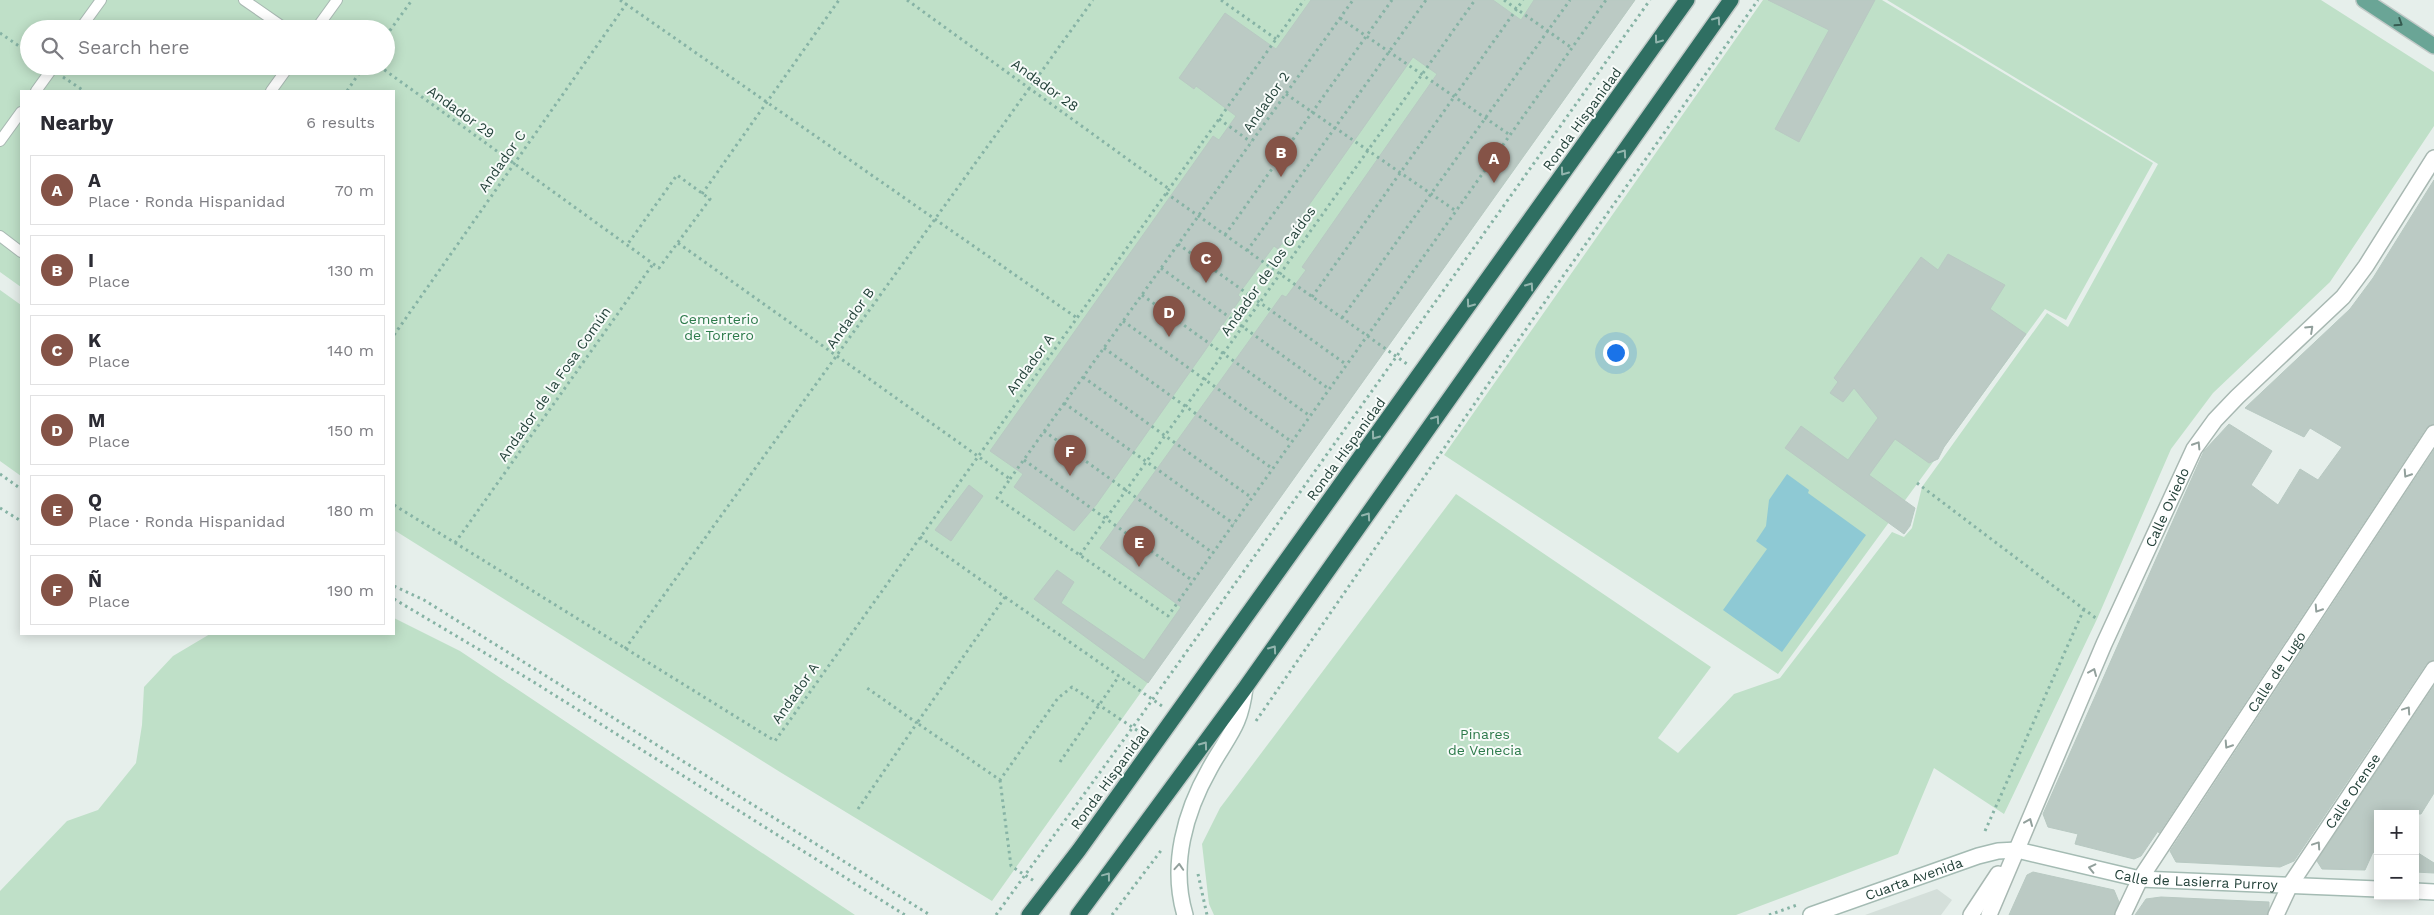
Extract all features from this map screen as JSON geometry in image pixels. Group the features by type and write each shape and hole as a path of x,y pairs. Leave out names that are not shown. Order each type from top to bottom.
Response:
{"highway":[{"name":"Ronda Hispanidad","path":"1030,915 1156,743 1687,0"},
{"path":"1078,915 1245,688 1731,0"}],"main road":[{"path":"2364,0 2434,46"}],"street":[{"name":"Calle Oviedo","path":"1989,915 2111,630 2184,470 2204,434 2237,397 2343,297 2366,266 2434,158"},
{"name":"Calle de Lugo","path":"2122,915 2140,879 2434,433"},
{"name":"Calle Orense","path":"2276,915 2290,885 2434,669"},
{"path":"1185,915 1178,876 1184,830 1202,781 1239,720 1245,688"},
{"name":"Calle de Lasierra Purroy","path":"2017,850 2140,879 2374,889"},
{"name":"Cuarta Avenida","path":"1811,915 1978,856 1998,851 2017,850"},
{"path":"1971,915 1998,874"},
{"path":"2419,891 2434,892"}],"lane":[{"path":"87,20 101,0"},
{"path":"244,0 273,20"},
{"path":"323,20 337,0"},
{"path":"37,90 48,75"},
{"path":"272,90 283,75"},
{"path":"0,141 20,113"},
{"path":"0,236 20,251"}],"path":[{"path":"395,24 412,0"},
{"path":"620,0 627,2 1077,318"},
{"path":"702,194 839,0"},
{"name":"Andador 28","path":"907,0 1169,189"},
{"name":"Andador B","path":"626,649 1093,0"},
{"path":"1221,0 1276,39"},
{"name":"Andador A","path":"626,649 774,741 1304,0"},
{"name":"Andador 2","path":"1080,555 997,498 1353,0"},
{"path":"1225,235 1392,0"},
{"path":"1248,251 1426,0"},
{"name":"Andador de los Caídos","path":"1080,555 1475,0"},
{"path":"1504,0 1572,48"},
{"path":"1312,297 1523,0"},
{"path":"1342,318 1570,0"},
{"path":"1080,555 1168,616 1606,0"},
{"path":"996,915 1133,727 1650,0"},
{"path":"1251,728 1536,314 1758,0"},
{"name":"Andador C","path":"395,334 627,2"},
{"path":"1340,18 1510,135"},
{"path":"0,32 20,46"},
{"path":"62,75 83,90"},
{"path":"348,90 358,75"},
{"name":"Andador 29","path":"391,75 628,245"},
{"path":"1286,94 1456,211"},
{"path":"1219,119 1251,142"},
{"path":"677,175 702,194 710,200 659,268 628,245 677,175"},
{"path":"1166,193 1420,373"},
{"path":"678,243 1010,479"},
{"path":"1178,244 1347,365"},
{"name":"Andador de la Fosa Común","path":"455,543 653,264"},
{"path":"1160,268 1329,389"},
{"path":"1142,295 1310,416"},
{"path":"1123,321 1292,442"},
{"path":"1104,348 1273,469"},
{"path":"1083,377 1252,498"},
{"path":"1064,403 1234,524"},
{"path":"1044,431 1213,552"},
{"path":"1024,460 1193,581"},
{"path":"0,474 20,487"},
{"path":"1917,483 2111,630"},
{"path":"395,506 626,649"},
{"path":"0,508 20,520"},
{"path":"920,537 1176,715"},
{"path":"395,586 424,600 930,915"},
{"path":"858,809 1004,597"},
{"path":"395,600 532,680 905,915"},
{"path":"1985,831 2084,609"},
{"path":"1060,762 1119,676"},
{"path":"1048,890 1011,866 1000,780 1058,698 1072,687 1156,743"},
{"path":"867,688 1000,780"},
{"path":"1112,915 1176,830 1184,830"},
{"path":"1197,869 1207,915"}],"shaded area":[{"path":"1937,889 1952,900 1941,915 1865,915"}],"green space":[{"name":"Cementerio de Torrero","path":"0,0 1635,0 992,901 780,772 395,531 395,90 20,90 20,286 0,272"},
{"path":"1763,0 1882,0 2153,163 2066,320 2045,309 1778,674 1444,455"},
{"name":"Pinares de Venecia","path":"1887,0 2321,0 2434,72 2434,126 2330,282 2213,393 2171,449 2097,619 2004,814 1934,768 1898,854 1736,915 1214,915 1209,904 1202,844 1220,808 1456,494 1711,667 1658,738 1678,753 1734,694 1780,678 1892,532 1904,537 1912,528 1922,487 2047,313 2068,327 2158,164"},
{"path":"0,290 20,304 20,475 0,461"},
{"path":"395,618 460,651 855,915 0,915 0,891 67,821 98,810 136,763 142,725 144,687 173,656 208,635 395,635"}],"water":[{"path":"1787,474 1809,490 1808,493 1866,535 1782,652 1723,610 1767,549 1756,541 1766,526 1769,500"}],"building":[{"path":"1311,0 1493,0 1521,20 1534,0 1635,0 1148,683 1034,599 1057,570 1074,582 1061,603 1144,660 1181,607 1100,548 1282,295 1286,297 1306,270 1302,267 1437,74 1413,57 1278,249 1274,246 1238,295 1241,298 1204,352 1096,505 1074,531 1014,487 1023,474 990,451 1213,136 1219,140 1236,116 1196,86 1194,89 1179,78 1225,13 1276,49"},
{"path":"1768,0 1875,0 1799,142 1775,129 1829,30"},
{"path":"2434,180 2434,424 2426,428 2159,833 2158,831 2141,856 2134,859 2075,844 2078,834 2048,827 2043,814 2204,451 2229,424 2272,451 2251,485 2278,505 2300,469 2318,480 2342,447 2310,428 2304,437 2245,408 2350,309 2373,278"},
{"path":"1948,254 2005,285 1990,309 2026,334 1944,447 1938,459 1929,463 1895,439 1869,475 1915,508 1910,526 1904,534 1785,448 1801,426 1848,460 1878,418 1854,388 1843,402 1830,393 1838,382 1834,378 1921,257 1938,270"},
{"path":"2434,450 2434,660 2426,664 2294,861 2280,867 2176,862 2170,851"},
{"path":"969,485 983,496 951,541 935,530"},
{"path":"2434,686 2434,793 2421,814 2419,814 2419,810 2374,810 2374,853 2365,870 2322,869 2317,861"},
{"path":"2419,854 2434,863 2434,873 2419,872"},
{"path":"2033,872 2114,890 2119,902 2114,915 2009,915 2027,875"},
{"path":"2161,897 2269,902 2269,908 2267,915 2135,915 2146,899"}],"place":[{"name":"I","path":"1281,177"},
{"name":"A","path":"1494,183"},
{"name":"K","path":"1206,283"},
{"name":"M","path":"1169,337"},
{"name":"Ñ","path":"1070,476"},
{"name":"Q","path":"1139,567"}]}
